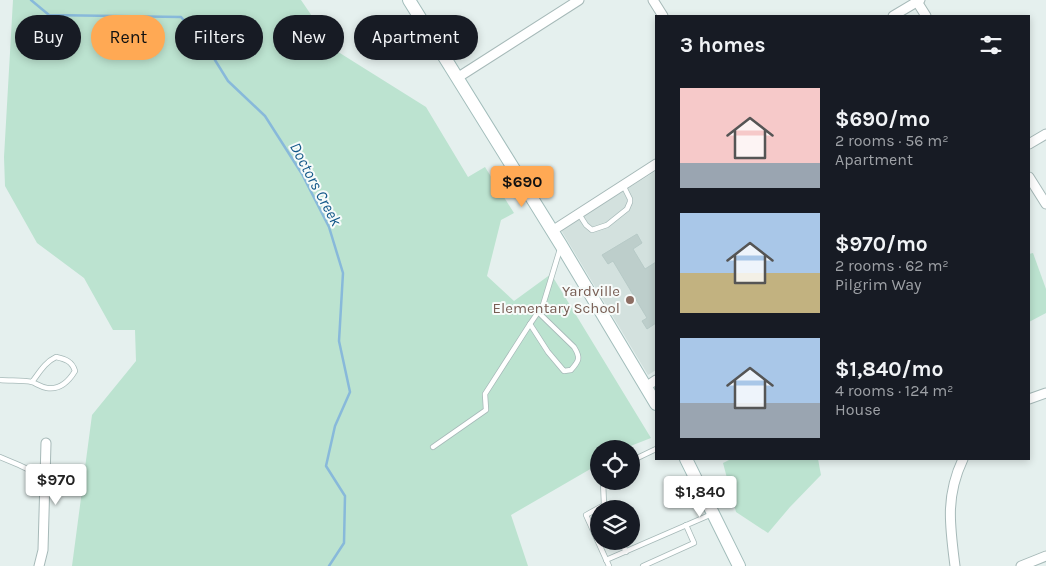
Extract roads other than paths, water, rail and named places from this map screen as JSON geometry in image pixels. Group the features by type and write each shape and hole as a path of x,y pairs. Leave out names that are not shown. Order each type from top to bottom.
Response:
{"main road":[{"path":"409,0 552,231 651,383 655,400"},
{"path":"686,460 739,566"}],"street":[{"path":"457,78 579,0"},
{"path":"652,0 662,15"},
{"path":"895,15 917,1 925,15"},
{"path":"1030,143 1046,134"},
{"path":"552,231 655,165"},
{"path":"1030,179 1046,204"},
{"path":"1030,399 1046,392"},
{"path":"39,566 43,550 46,443"},
{"path":"955,566 950,504 956,474 963,460"},
{"path":"1021,566 1046,556"}],"lane":[{"path":"579,214 586,225 592,230 607,225 627,209 630,202 623,185"},
{"path":"433,446 486,410 485,394 543,305 561,245"},
{"path":"530,324 548,352 564,371 570,370 579,357 578,354 574,347 538,312"},
{"path":"0,380 32,382 48,388 57,388 64,384 75,371 73,365 68,361 56,357 45,365 32,382"},
{"path":"640,457 655,449"},
{"path":"0,457 19,464 45,478"},
{"path":"590,513 586,515 590,524"},
{"path":"606,560 713,514"},
{"path":"643,566 694,543 686,525"},
{"path":"602,550 609,566"}],"waterway":[{"name":"Doctors Creek","path":"31,0 49,15 181,17 205,44 228,81 265,116 302,174 329,227 343,273 339,341 350,392 335,426 326,466 345,496 344,543 329,566"}],"place":[{"name":"Yardville Elementary School","path":"630,300"}]}
